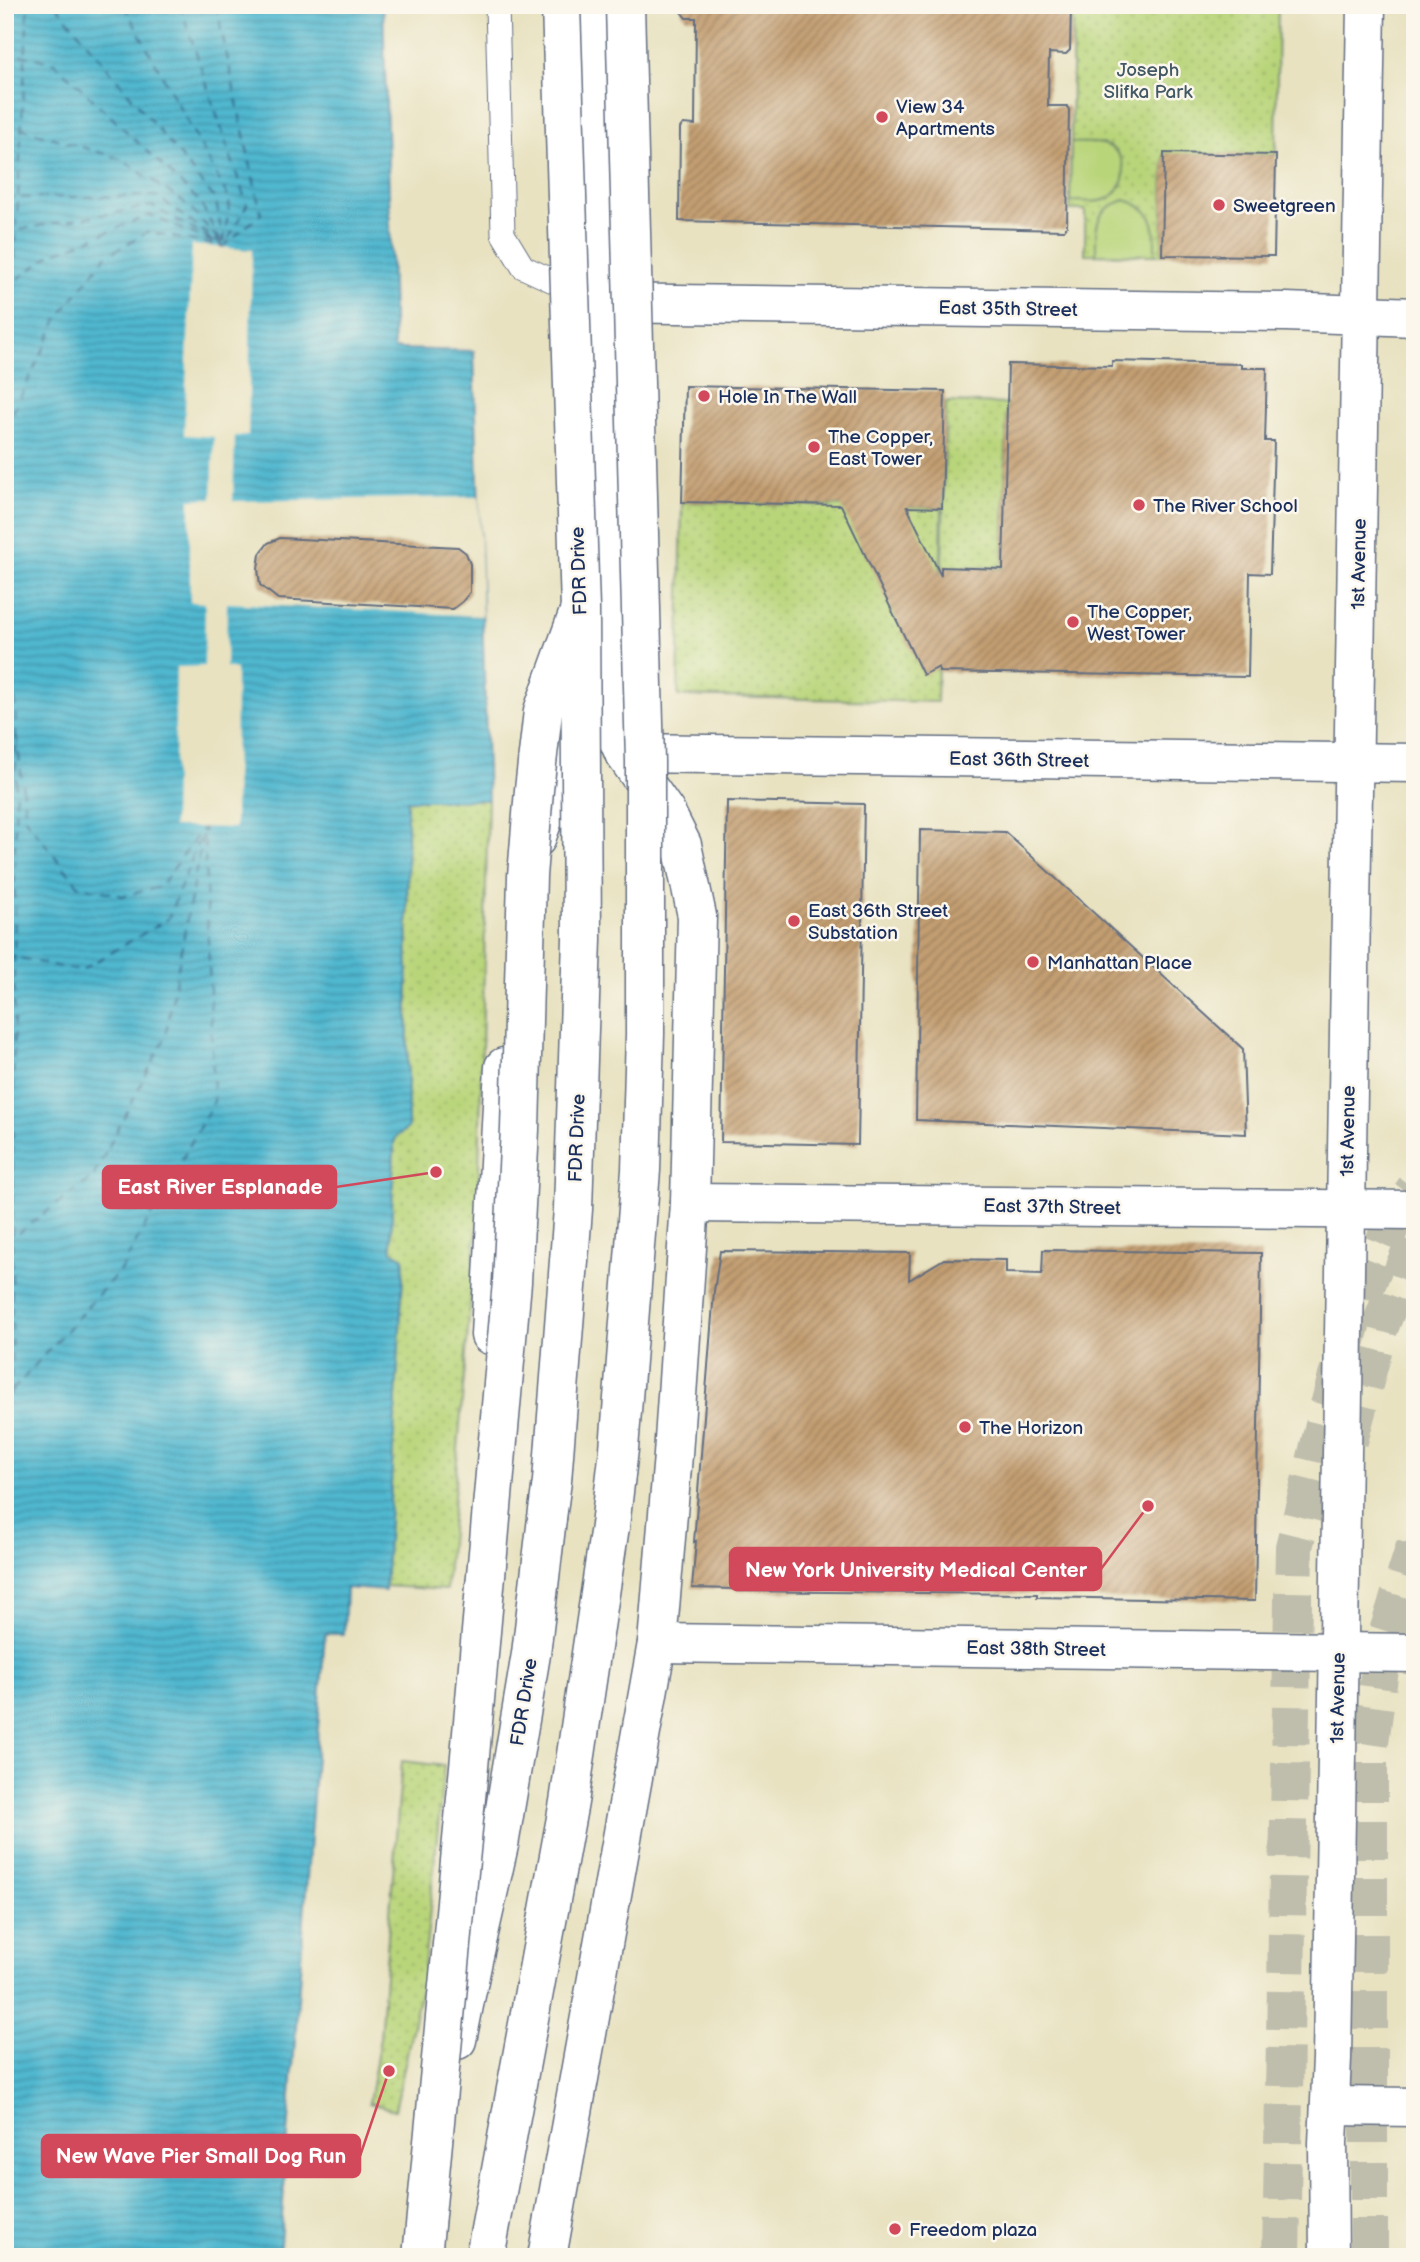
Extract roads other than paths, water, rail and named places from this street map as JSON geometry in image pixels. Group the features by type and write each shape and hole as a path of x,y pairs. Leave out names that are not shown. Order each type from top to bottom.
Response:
{"main road":[{"name":"FDR Drive","path":"414,2257 473,1960 499,1845 531,1654 553,1468 573,1209 582,939 580,609 561,5"},
{"name":"FDR Drive","path":"547,2257 657,1643 690,1203 697,916 682,845 666,813 624,753 614,730 608,642 592,5"},
{"path":"485,2257 569,1802 610,1526 619,1449 641,1170 645,1020 645,761 625,5"},
{"name":"1st Avenue","path":"1329,2257 1329,2106 1355,762 1366,5"},
{"name":"East 35th Street","path":"600,303 1362,313 1415,317"},
{"path":"422,2257 512,1282 520,1129 527,876 534,790 543,711 580,609"},
{"path":"454,2055 434,2003 430,1971 486,1391 513,925 517,895 526,866 608,642"},
{"name":"East 36th Street","path":"624,753 1415,763"},
{"name":"East 37th Street","path":"690,1203 1415,1210"},
{"name":"East 38th Street","path":"657,1643 1415,1653"},
{"path":"1329,2106 1415,2107"}],"lane":[{"path":"496,5 503,234 523,267 600,303"}],"water":[{"path":"5,5 383,5 394,349 474,351 488,800 407,800 408,1128 396,1137 394,1143 391,1244 392,1251 404,1258 385,1591 346,1588 344,1634 325,1634 279,2257 5,2257"}],"tunnel":[{"path":"1281,2257 1294,1547 1353,1318 1394,1218 1415,1189"},
{"path":"1349,1441 1379,1329 1415,1240"},
{"path":"1369,2257 1369,1749 1383,1648 1415,1546"}],"place":[{"name":"View 34 Apartments","path":"882,117"},
{"name":"Sweetgreen","path":"1219,205"},
{"name":"Hole In The Wall","path":"704,396"},
{"name":"The Copper, East Tower","path":"814,447"},
{"name":"The River School","path":"1139,505"},
{"name":"The Copper, West Tower","path":"1073,622"},
{"name":"East 36th Street Substation","path":"794,921"},
{"name":"Manhattan Place","path":"1033,962"},
{"name":"East River Esplanade","path":"436,1172"},
{"name":"The Horizon","path":"965,1427"},
{"name":"New York University Medical Center","path":"1148,1506"},
{"name":"New Wave Pier Small Dog Run","path":"389,2071"},
{"name":"Freedom plaza","path":"895,2229"}],"park label":[{"name":"Joseph Slifka Park","path":"1148,80"}]}
